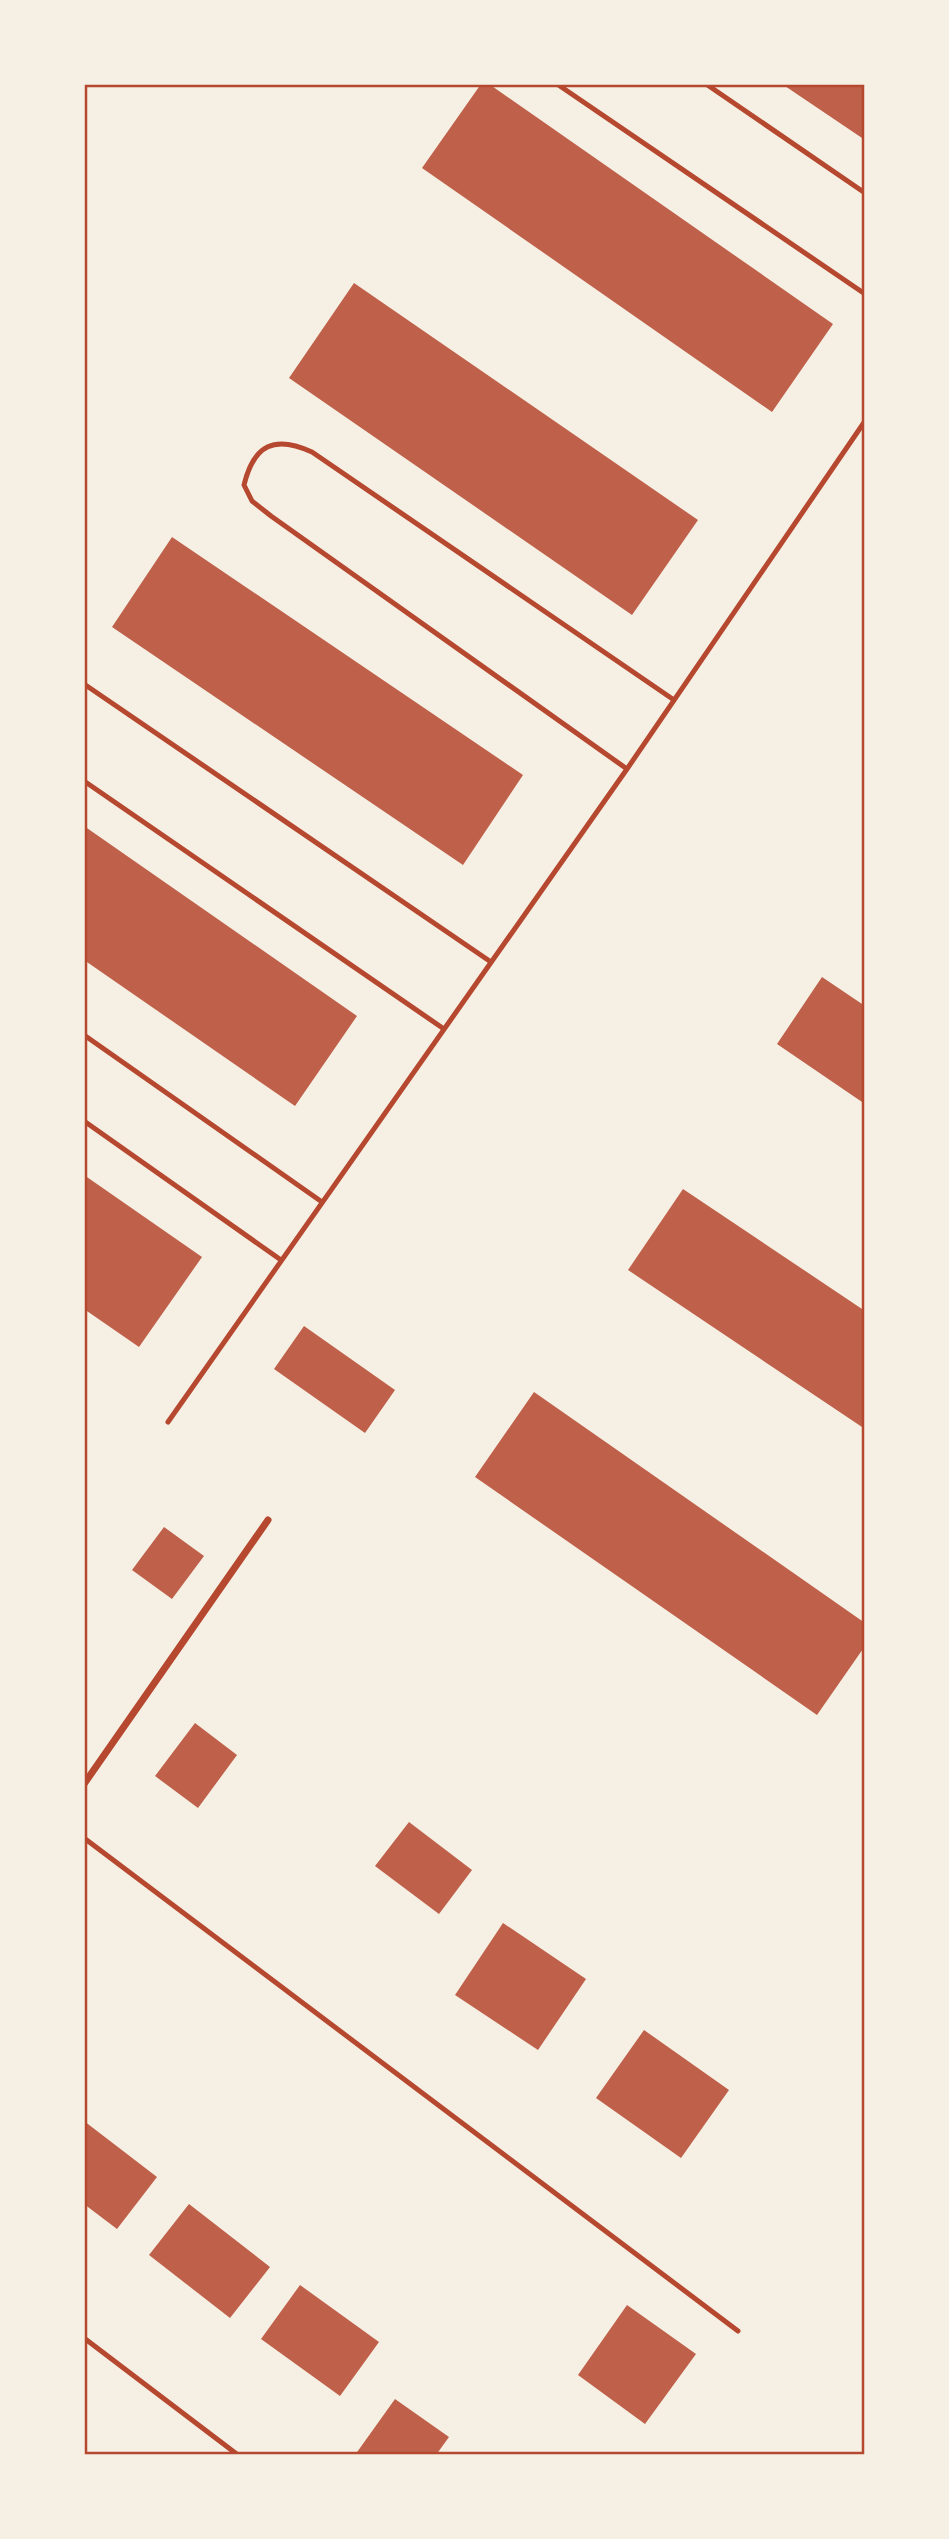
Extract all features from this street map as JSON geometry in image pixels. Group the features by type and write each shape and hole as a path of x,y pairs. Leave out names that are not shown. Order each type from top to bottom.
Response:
{"street":[{"path":"84,1784 268,1520"}],"lane":[{"path":"557,84 865,294"},
{"path":"706,84 865,193"},
{"path":"168,1422 627,769 865,421"},
{"path":"627,769 252,501 244,485 260,452 275,443 290,442 312,452 674,700"},
{"path":"84,684 491,962"},
{"path":"84,781 444,1029"},
{"path":"84,1035 322,1202"},
{"path":"84,1121 281,1260"},
{"path":"84,1839 738,2331"},
{"path":"84,2338 238,2455"}],"building":[{"path":"481,84 489,84 833,324 772,412 422,168"},
{"path":"782,84 865,84 865,140"},
{"path":"354,283 698,520 632,615 289,378"},
{"path":"172,537 523,775 463,865 112,627"},
{"path":"84,826 357,1016 295,1106 84,960"},
{"path":"822,977 865,1006 865,1104 777,1044"},
{"path":"84,1175 202,1257 139,1347 84,1309"},
{"path":"683,1189 865,1311 865,1429 628,1270"},
{"path":"304,1326 395,1390 365,1433 274,1369"},
{"path":"534,1392 865,1623 865,1646 817,1715 475,1477"},
{"path":"164,1527 204,1556 172,1599 132,1570"},
{"path":"195,1723 237,1755 198,1808 155,1776"},
{"path":"409,1822 472,1870 439,1914 375,1866"},
{"path":"503,1923 586,1979 538,2050 455,1995"},
{"path":"644,2030 729,2090 681,2158 596,2098"},
{"path":"84,2121 157,2177 117,2229 84,2204"},
{"path":"189,2204 270,2267 230,2318 149,2255"},
{"path":"300,2285 379,2342 340,2396 261,2339"},
{"path":"627,2305 696,2354 645,2424 578,2375"},
{"path":"395,2399 449,2437 436,2455 355,2455"}]}
